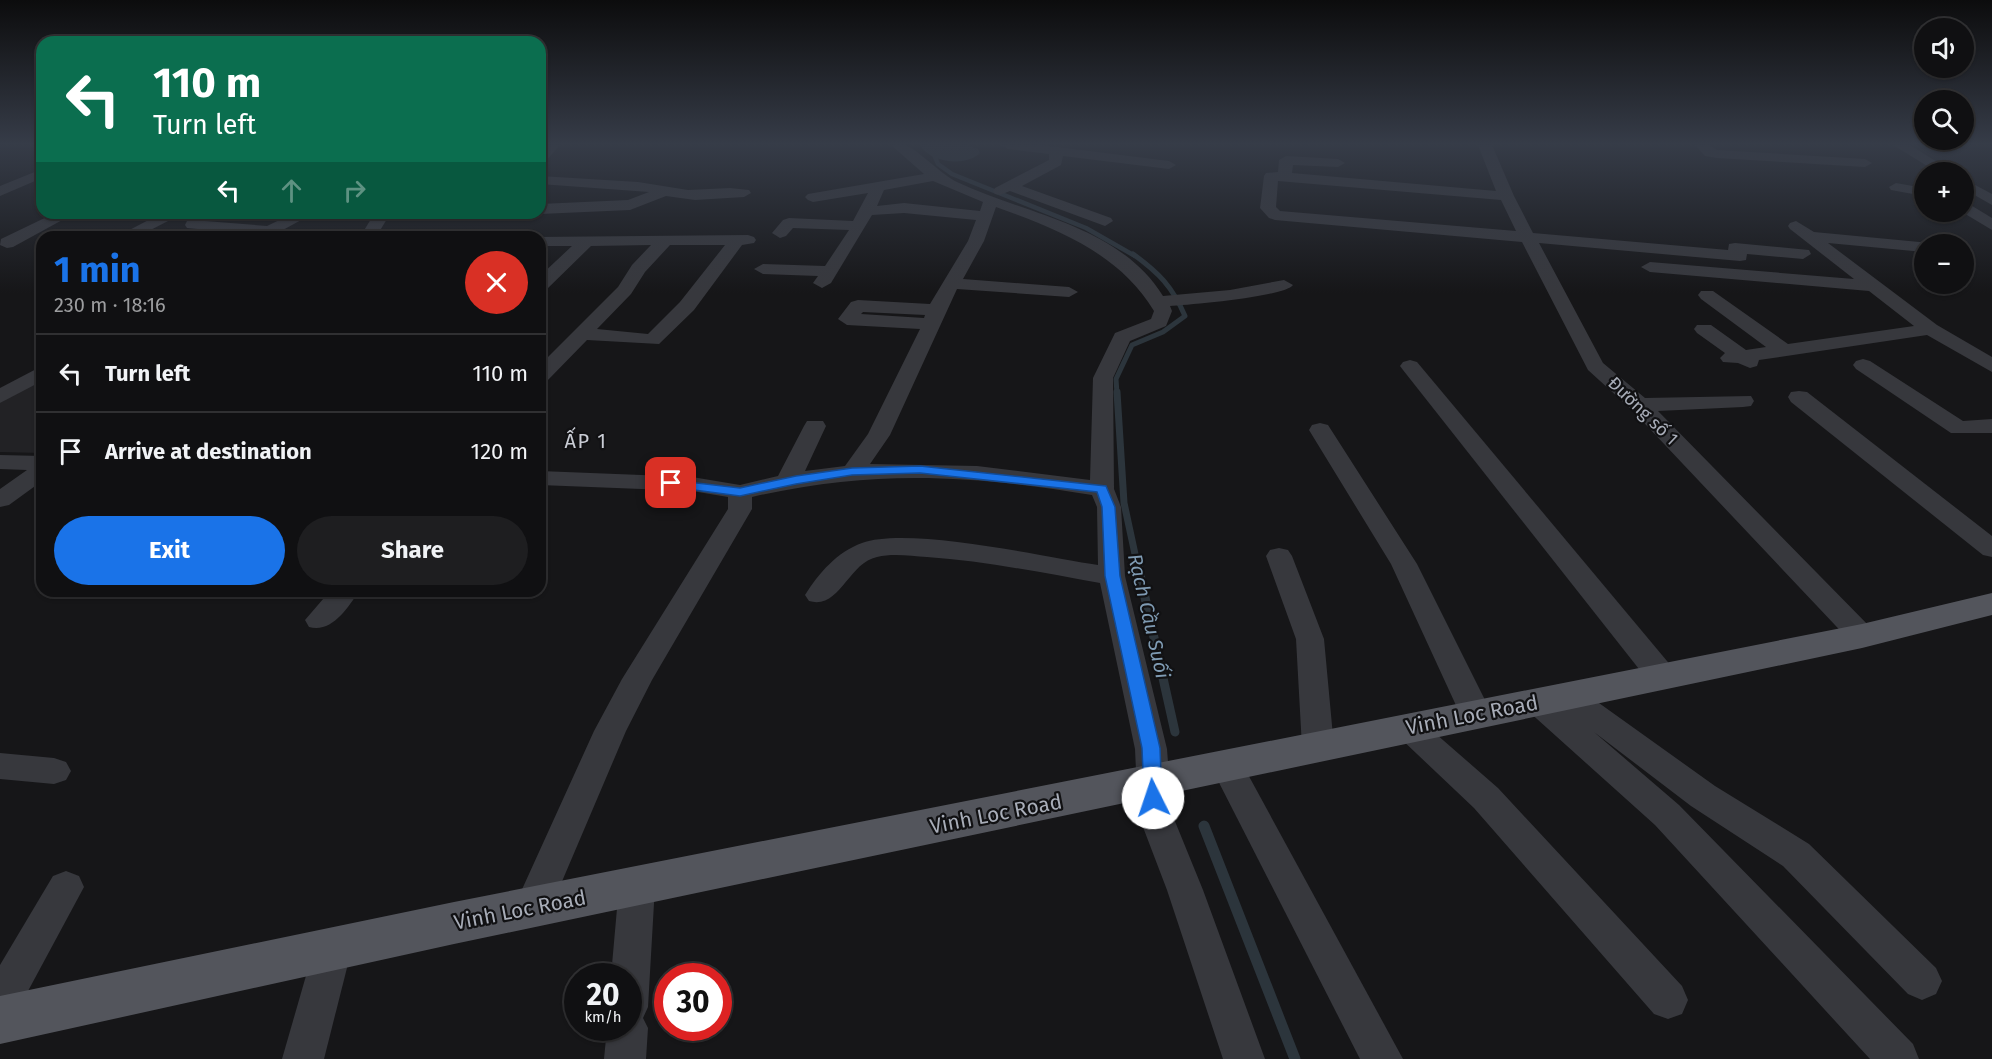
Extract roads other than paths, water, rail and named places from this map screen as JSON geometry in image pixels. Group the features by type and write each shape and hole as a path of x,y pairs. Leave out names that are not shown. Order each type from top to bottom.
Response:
{"main road":[{"name":"Vinh Loc Road","path":"0,1020 333,948 1227,767 1661,675 1862,636 1992,604"}],"street":[{"path":"546,209 630,205 657,194"},
{"path":"813,197 830,194"},
{"path":"763,269 826,277 859,226 874,194"},
{"path":"972,194 987,202 1079,233 1109,251 1165,301"},
{"path":"866,211 987,202 999,194"},
{"path":"1028,194 1105,221"},
{"path":"1269,194 1268,208 1275,215 1740,256 1735,248 1803,254"},
{"path":"1487,194 1506,196"},
{"name":"Đường số 1","path":"1506,196 1595,366 1640,405 1862,636"},
{"path":"852,472 879,435 934,317 975,241 987,202"},
{"path":"1974,217 1991,236"},
{"path":"4,243 54,219"},
{"path":"136,231 160,219"},
{"path":"197,219 194,225 240,231"},
{"path":"269,231 294,219"},
{"path":"780,233 789,223 859,226"},
{"path":"1914,246 1802,231 1930,328 1992,366"},
{"path":"546,240 743,240 663,332 652,340 582,334"},
{"path":"546,280 587,240"},
{"path":"546,370 625,290 638,269 666,240"},
{"path":"4,243 36,244"},
{"path":"1650,267 1873,286"},
{"path":"952,283 1069,292"},
{"path":"1165,301 1230,295 1284,285"},
{"path":"1707,295 1785,351"},
{"path":"1165,301 1159,322 1122,337 1103,378 1102,489 1109,507 1112,576 1151,748 1155,814 1185,890 1244,1059"},
{"path":"1736,357 1930,328"},
{"path":"1704,329 1736,357 1763,372"},
{"path":"1863,365 1959,428 1992,426"},
{"path":"1410,366 1661,675"},
{"path":"0,398 36,376"},
{"path":"1799,397 1992,549"},
{"path":"1640,405 1743,401"},
{"path":"788,481 815,426"},
{"path":"1320,430 1404,564 1476,714"},
{"path":"0,462 36,463"},
{"path":"546,478 692,484 740,492 788,481 852,472 920,469 1102,489"},
{"path":"0,500 36,474"},
{"path":"533,907 610,731 637,679 740,509 740,492"},
{"path":"819,595 848,560 871,549 902,547 955,551 1112,576"},
{"path":"1280,556 1310,639 1318,747"},
{"path":"319,620 340,597"},
{"path":"1553,699 1796,855 1922,981"},
{"path":"1553,699 1667,815 1898,1059"},
{"path":"1409,728 1486,798 1568,886 1668,1000"},
{"path":"0,766 54,771"},
{"path":"1227,767 1382,1059"},
{"path":"631,963 637,886"},
{"path":"0,1003 66,887"},
{"path":"303,1059 333,948"},
{"path":"625,1059 626,1041"}],"waterway":[{"name":"Rạch Cầu Suối","path":"1003,194 1086,228 1135,256"},
{"name":"Rạch Cầu Suối","path":"1117,394 1116,379 1132,345 1163,332 1185,316 1164,281 1133,254"},
{"name":"Rạch Cầu Suối","path":"1117,392 1124,503 1138,568"},
{"name":"Rạch Cầu Suối","path":"1138,566 1175,732"},
{"name":"Rạch Cầu Suối","path":"1204,826 1295,1059"}],"district":[{"name":"ẤP 1","path":"586,441"}]}
